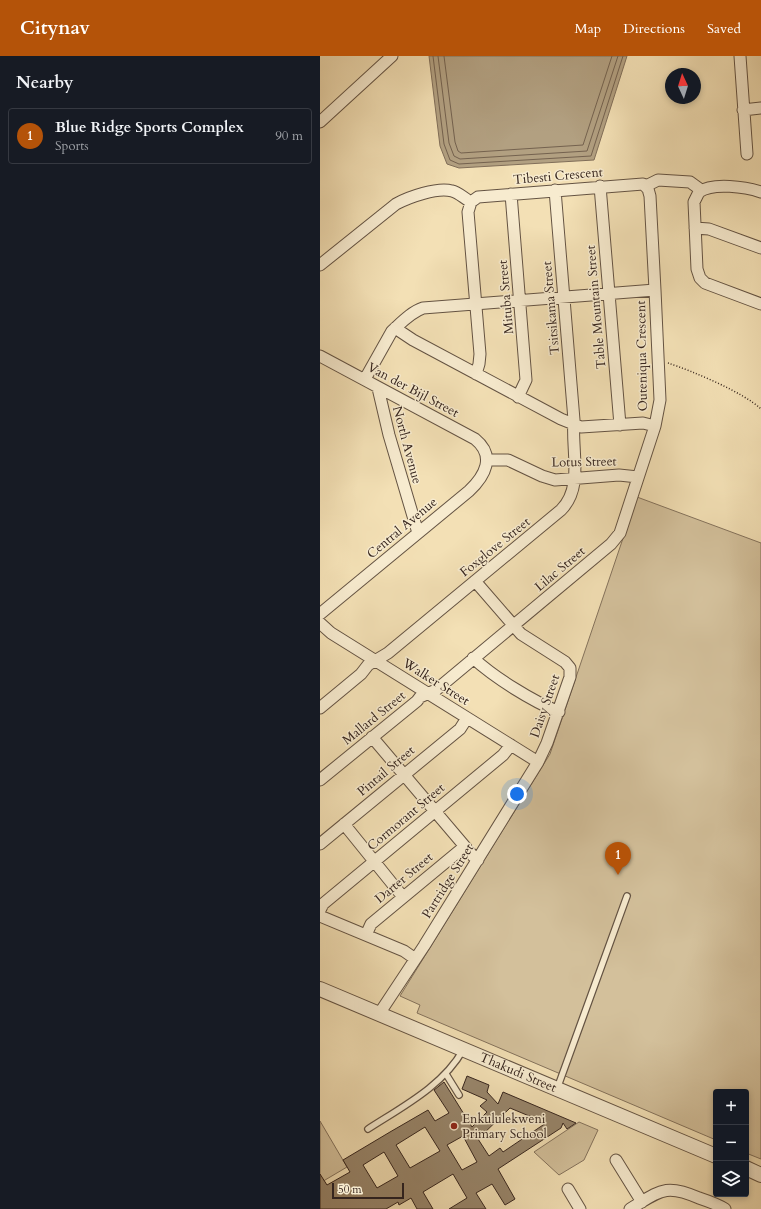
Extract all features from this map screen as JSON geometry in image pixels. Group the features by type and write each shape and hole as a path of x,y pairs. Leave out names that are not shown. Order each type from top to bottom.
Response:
{"street":[{"path":"740,56 747,154"},
{"path":"320,122 389,59"},
{"path":"743,110 761,108"},
{"path":"655,290 650,196 646,186 658,180 690,182 701,190"},
{"name":"Tibesti Crescent","path":"471,202 482,196 639,183 646,186"},
{"name":"Table Mountain Street","path":"600,186 620,425"},
{"path":"761,192 742,186 701,190 696,195 694,202 697,272 700,278 705,283 761,304"},
{"name":"Tsitsikama Street","path":"555,190 574,424"},
{"path":"320,265 396,204 415,196 452,191 471,202 468,212 480,354 476,374"},
{"name":"Mituba Street","path":"511,194 526,380 518,397"},
{"path":"695,228 709,229 761,248"},
{"name":"Outeniqua Crescent","path":"365,380 386,340 396,328 411,314 423,308 655,290 660,400 655,426 643,423 581,427 518,397 413,340 396,328"},
{"name":"Van der Bijl Street","path":"320,356 480,442 486,458"},
{"name":"North Avenue","path":"378,388 389,434 418,533"},
{"name":"Foxglove Street","path":"320,708 361,674 368,665 376,661 565,506 573,493 576,473 574,424"},
{"name":"Lilac Street","path":"428,693 436,690 615,541 620,533 655,426"},
{"name":"Lotus Street","path":"486,458 508,460 549,478 574,479 619,475 638,477"},
{"name":"Central Avenue","path":"320,614 477,484 484,474 486,458"},
{"name":"Daisy Street","path":"475,581 512,626 521,634 565,662 570,668 570,676 559,712 538,762"},
{"name":"Walker Street","path":"320,623 331,633 538,762"},
{"path":"473,658 484,668 547,707 559,712"},
{"name":"Mallard Street","path":"320,780 372,738 420,696 428,693"},
{"name":"Pintail Street","path":"320,844 460,729 467,718"},
{"path":"372,738 464,847 478,860"},
{"name":"Cormorant Street","path":"320,910 322,904 503,755 511,745"},
{"name":"Partridge Street","path":"378,1014 414,958 424,946 538,762"},
{"path":"344,824 404,897"},
{"name":"Darter Street","path":"366,936 371,924 464,847"},
{"path":"320,916 404,952 414,958"},
{"name":"Thakudi Street","path":"320,989 713,1155"},
{"path":"616,1160 642,1202"},
{"path":"749,1169 761,1175"},
{"path":"568,1189 578,1208"},
{"path":"630,1209 660,1192 672,1189 684,1191 725,1209"}],"lane":[{"path":"557,1090 627,896"},
{"path":"368,1129 408,1104 446,1074 456,1062 463,1050"},
{"path":"446,1074 459,1095"}],"path":[{"path":"658,361 675,365 725,387 755,403 761,409"}],"shaded area":[{"path":"637,497 761,543 761,1159 749,1154 749,1089 713,1089 713,1139 417,1013 420,1005 400,996 550,754"},
{"path":"320,1121 347,1167 320,1183"},
{"path":"579,1122 598,1130 584,1160 559,1175 534,1152"}],"water":[{"path":"429,56 627,56 594,160 459,168 447,164 440,146"}],"building":[{"path":"467,1076 489,1085 487,1092 498,1104 503,1092 576,1123 567,1129 563,1123 561,1128 498,1169 515,1199 505,1205 492,1184 476,1193 486,1209 449,1209 467,1198 453,1174 423,1192 433,1209 417,1209 411,1198 399,1205 398,1202 386,1209 320,1209 320,1174 327,1185 350,1172 343,1160 390,1132 428,1110 435,1121 449,1113 434,1090 444,1082 472,1127 487,1112 480,1106 487,1100 462,1089","holes":["510,1108 546,1123 503,1152 500,1148 489,1156 478,1139","425,1127 440,1151 410,1168 396,1145","463,1136 477,1162 462,1170 447,1145","384,1152 398,1176 377,1188 363,1165"]}],"place":[{"name":"Blue Ridge Sports Complex","path":"618,875"},
{"name":"Enkululekweni Primary School","path":"454,1126"}]}
